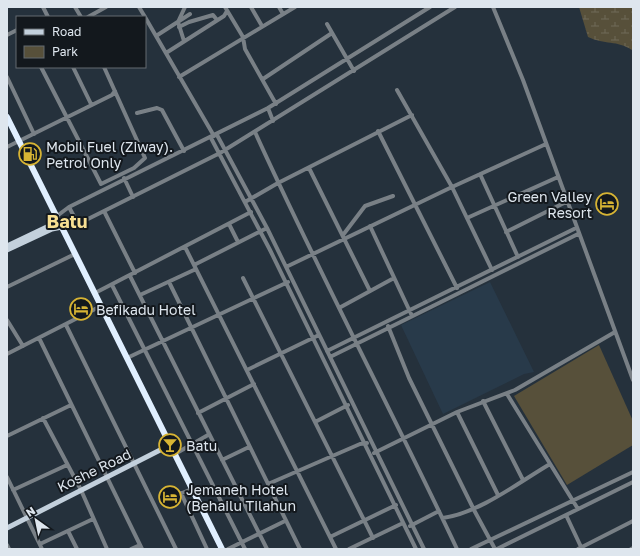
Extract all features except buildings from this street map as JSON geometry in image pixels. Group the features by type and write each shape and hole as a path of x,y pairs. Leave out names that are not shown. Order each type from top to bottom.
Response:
{"highway":[{"path":"7,117 222,549"}],"main road":[{"path":"7,246 51,225 56,216"},
{"path":"7,250 52,229 62,228"},
{"name":"Koshe Road","path":"7,528 170,446"}],"street":[{"path":"42,7 47,16"},
{"path":"76,7 80,16"},
{"path":"90,16 106,7"},
{"path":"139,7 144,16"},
{"path":"184,41 178,22 185,7"},
{"path":"251,7 262,26"},
{"path":"279,7 283,14"},
{"path":"179,77 295,7"},
{"path":"56,216 69,207 124,179 184,151 276,104 430,7"},
{"path":"62,228 78,224 226,150 455,7"},
{"path":"493,7 546,144 566,202 633,380"},
{"path":"166,54 217,20 226,9 243,37 243,45 276,104"},
{"path":"156,36 190,14"},
{"path":"179,27 189,22 213,15 217,20"},
{"path":"146,19 214,136 226,150 252,198 370,442 424,549"},
{"path":"327,24 346,60 354,71"},
{"path":"7,35 16,30"},
{"path":"263,79 332,34"},
{"path":"42,68 101,184 134,168 145,158 104,68"},
{"path":"73,68 91,104"},
{"path":"7,77 34,134"},
{"path":"397,90 452,187 492,270"},
{"path":"7,147 115,91"},
{"path":"137,114 157,108 162,110 184,151"},
{"path":"268,108 273,121"},
{"path":"246,202 278,183 412,115"},
{"path":"378,131 460,292"},
{"path":"255,132 278,183 404,437 457,549"},
{"path":"214,136 220,153 270,250 346,406 362,443 370,454 416,549"},
{"path":"286,267 344,237 546,144"},
{"path":"226,165 233,162"},
{"path":"309,168 370,291"},
{"path":"480,174 518,257"},
{"path":"121,175 133,197"},
{"path":"467,218 558,177"},
{"path":"237,185 243,182"},
{"path":"344,237 365,206 393,196"},
{"path":"506,232 566,202"},
{"path":"69,207 78,224"},
{"path":"104,211 136,273"},
{"path":"95,293 251,212"},
{"path":"229,224 238,242"},
{"path":"370,226 412,316"},
{"path":"194,265 267,228"},
{"path":"327,351 576,228"},
{"path":"330,357 578,234"},
{"path":"185,247 336,549"},
{"path":"270,250 276,247"},
{"path":"7,286 75,254"},
{"path":"140,295 196,270"},
{"path":"282,276 288,273"},
{"path":"130,276 164,340 208,435 267,549"},
{"path":"244,278 252,298 373,538"},
{"path":"339,308 394,278"},
{"path":"127,358 292,280"},
{"path":"169,282 225,399 300,549"},
{"path":"112,285 245,549"},
{"path":"7,354 101,306"},
{"path":"298,309 305,306"},
{"path":"7,320 23,346"},
{"path":"387,322 388,328 405,369 474,510 496,549 633,482"},
{"path":"66,324 176,549"},
{"path":"373,328 376,334"},
{"path":"370,454 457,412 483,401 507,394 615,332"},
{"path":"247,370 319,335"},
{"path":"39,338 141,547 131,549"},
{"path":"332,379 338,376"},
{"path":"198,413 254,384"},
{"path":"507,394 578,509"},
{"path":"483,401 523,480"},
{"path":"315,422 351,402"},
{"path":"7,436 71,405"},
{"path":"457,412 498,495"},
{"path":"43,418 81,490 107,549"},
{"path":"355,425 361,422"},
{"path":"174,454 208,435"},
{"path":"362,443 368,437"},
{"path":"268,484 362,443 370,442"},
{"path":"222,460 249,447"},
{"path":"443,518 458,516 474,510 550,464"},
{"path":"13,490 67,465"},
{"path":"472,549 633,472"},
{"path":"7,477 42,549"},
{"path":"383,481 389,478"},
{"path":"167,499 192,489"},
{"path":"182,494 208,549"},
{"path":"330,537 401,503"},
{"path":"406,528 439,511"},
{"path":"566,515 581,548 633,521"},
{"path":"40,544 93,519"},
{"path":"228,549 286,521"},
{"path":"349,549 403,523"},
{"path":"68,531 77,549"},
{"path":"414,544 420,541"},
{"path":"7,545 9,549"}],"shaded area":[{"path":"490,282 534,372 524,374 443,414 401,325"}],"green space":[{"path":"579,7 633,7 633,53 632,50 621,45 588,37"},
{"path":"599,345 633,421 633,445 567,485 514,396"}],"place":[{"name":"Mobil Fuel (Ziway). Petrol Only","path":"30,154"},
{"name":"Green Valley Resort","path":"607,204"},
{"name":"Befikadu Hotel","path":"81,309"},
{"name":"Batu","path":"170,445"},
{"name":"Jemaneh Hotel (Behailu Tilahun","path":"170,497"}],"district":[{"name":"Batu","path":"67,221"}]}
